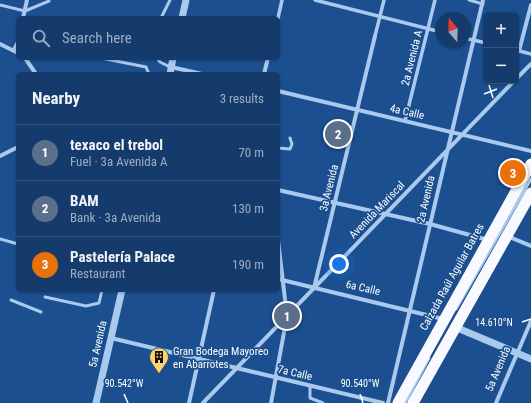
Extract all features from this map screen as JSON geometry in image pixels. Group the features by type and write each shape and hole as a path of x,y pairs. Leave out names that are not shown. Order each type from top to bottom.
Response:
{"highway":[{"name":"Calzada Raúl Aguilar Batres","path":"398,403 443,319 531,164"},
{"path":"413,403 531,192"}],"street":[{"path":"23,16 27,0"},
{"path":"182,16 186,0"},
{"path":"278,16 282,0"},
{"path":"315,0 435,30"},
{"name":"3a Avenida","path":"314,288 384,0"},
{"name":"2a Avenida A","path":"405,121 435,0"},
{"name":"2a Avenida","path":"388,403 483,2"},
{"path":"519,48 531,5"},
{"path":"471,39 483,42"},
{"path":"0,44 14,50 16,46"},
{"path":"519,51 531,54"},
{"path":"26,60 35,72"},
{"path":"173,60 171,70 186,72"},
{"path":"264,72 268,60"},
{"name":"Avenida Mariscal","path":"519,76 531,64"},
{"name":"Avenida Mariscal","path":"203,403 511,84"},
{"name":"4a Calle","path":"280,91 452,131 531,151"},
{"path":"0,156 16,148"},
{"path":"280,190 430,224 488,240"},
{"path":"506,236 531,246"},
{"path":"271,403 287,316 280,280"},
{"name":"6a Calle","path":"280,280 443,319"},
{"name":"5a Avenida","path":"96,403 122,292"},
{"path":"189,403 214,292"},
{"name":"5a Avenida","path":"496,403 531,321"},
{"path":"456,327 531,359"},
{"name":"7a Calle","path":"111,338 383,403"}],"lane":[{"path":"162,16 170,0"},
{"path":"469,0 483,2"},
{"path":"0,5 24,11 49,1"},
{"path":"111,60 146,67 148,72"},
{"path":"158,60 171,70"},
{"path":"280,148 290,149 292,144 290,138"},
{"path":"456,310 531,179"},
{"path":"0,239 16,243"},
{"path":"45,297 92,306 99,303 102,292"},
{"path":"11,300 42,312"},
{"path":"405,403 430,357"},
{"path":"310,386 310,398 323,403"}],"place":[{"name":"BAM","path":"338,134"},
{"name":"Pastelería Palace","path":"513,173"},
{"name":"texaco el trebol","path":"287,316"},
{"name":"Gran Bodega Mayoreo en Abarrotes","path":"159,374"}]}
